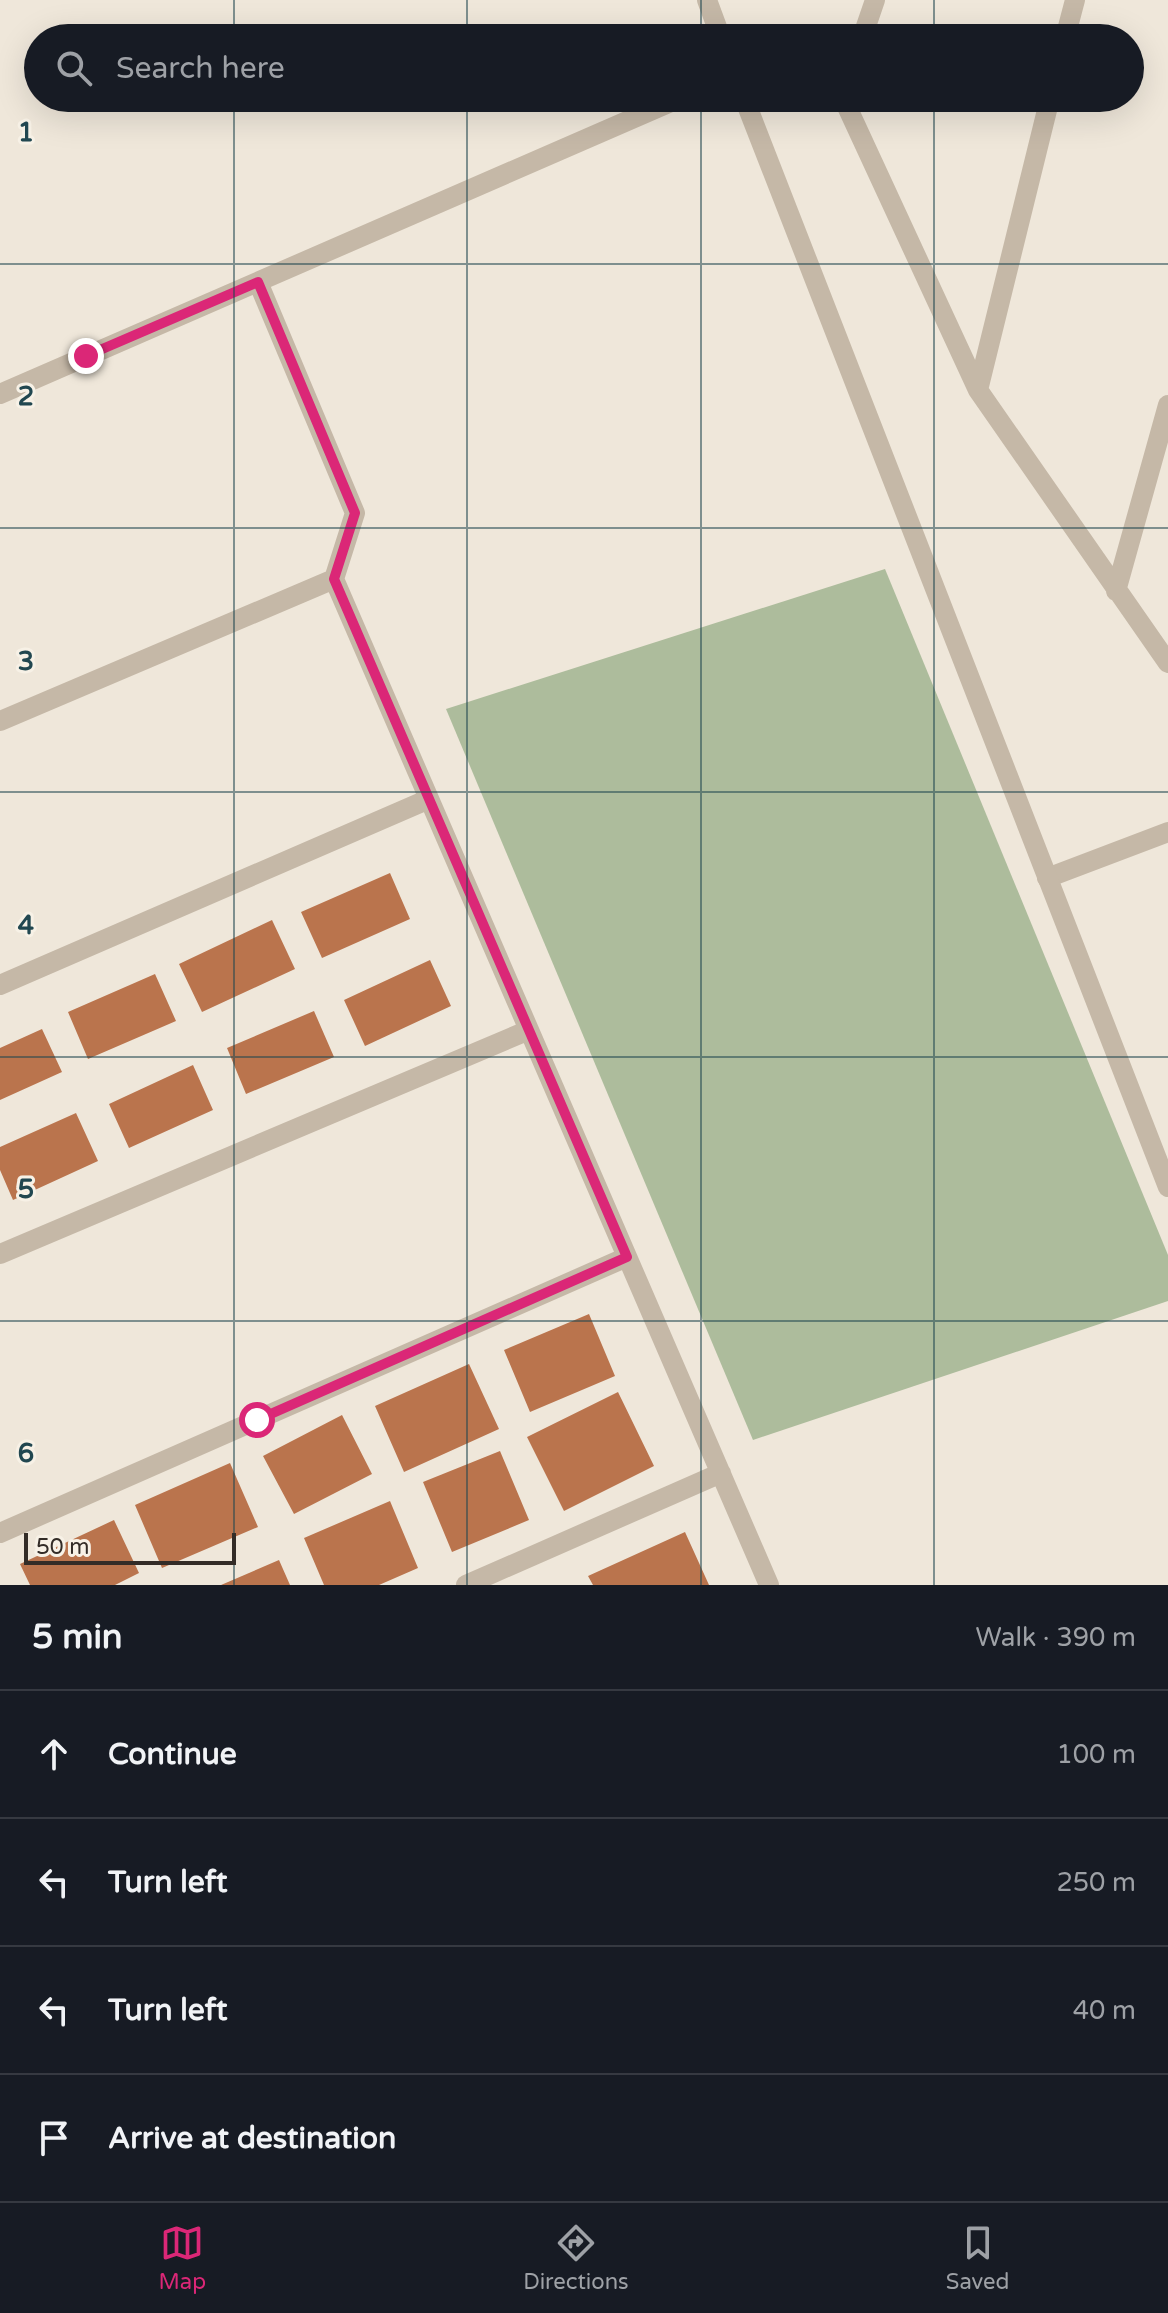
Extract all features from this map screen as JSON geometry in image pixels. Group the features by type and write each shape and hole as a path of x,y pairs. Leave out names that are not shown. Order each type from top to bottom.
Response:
{"street":[{"path":"707,0 716,24"},
{"path":"867,24 875,0"},
{"path":"1069,24 1075,0"},
{"path":"0,394 648,112"},
{"path":"749,112 1168,1187"},
{"path":"849,112 978,390 1168,663"},
{"path":"978,390 1047,112"},
{"path":"258,282 355,513 334,579 769,1585"},
{"path":"1116,591 1168,405"},
{"path":"0,721 334,579"},
{"path":"0,985 429,799"},
{"path":"1047,878 1168,832"},
{"path":"0,1254 529,1030"},
{"path":"0,1533 627,1257"},
{"path":"466,1585 721,1473"}],"green space":[{"path":"885,569 1168,1255 1168,1301 753,1440 446,709"}],"building":[{"path":"390,873 410,919 322,958 301,912"},
{"path":"272,920 295,969 202,1012 179,964"},
{"path":"430,960 451,1006 365,1046 344,1000"},
{"path":"155,974 176,1021 88,1059 68,1012"},
{"path":"314,1011 334,1057 246,1094 227,1048"},
{"path":"42,1029 62,1072 0,1100 0,1048"},
{"path":"193,1065 213,1110 129,1148 109,1104"},
{"path":"76,1113 98,1161 13,1200 0,1170 0,1147"},
{"path":"589,1314 615,1376 530,1412 504,1350"},
{"path":"469,1364 499,1429 404,1472 375,1406"},
{"path":"618,1392 654,1466 564,1511 527,1437"},
{"path":"342,1415 372,1474 294,1514 263,1456"},
{"path":"500,1451 529,1520 452,1552 423,1482"},
{"path":"230,1463 258,1527 162,1568 135,1505"},
{"path":"390,1501 418,1568 379,1585 324,1585 304,1538"},
{"path":"114,1520 139,1573 115,1585 30,1585 20,1564"},
{"path":"685,1532 709,1585 593,1585 588,1576"},
{"path":"279,1560 290,1585 221,1585"}],"route":[{"path":"86,356 258,282 355,513 334,579 627,1257 257,1420"}]}
